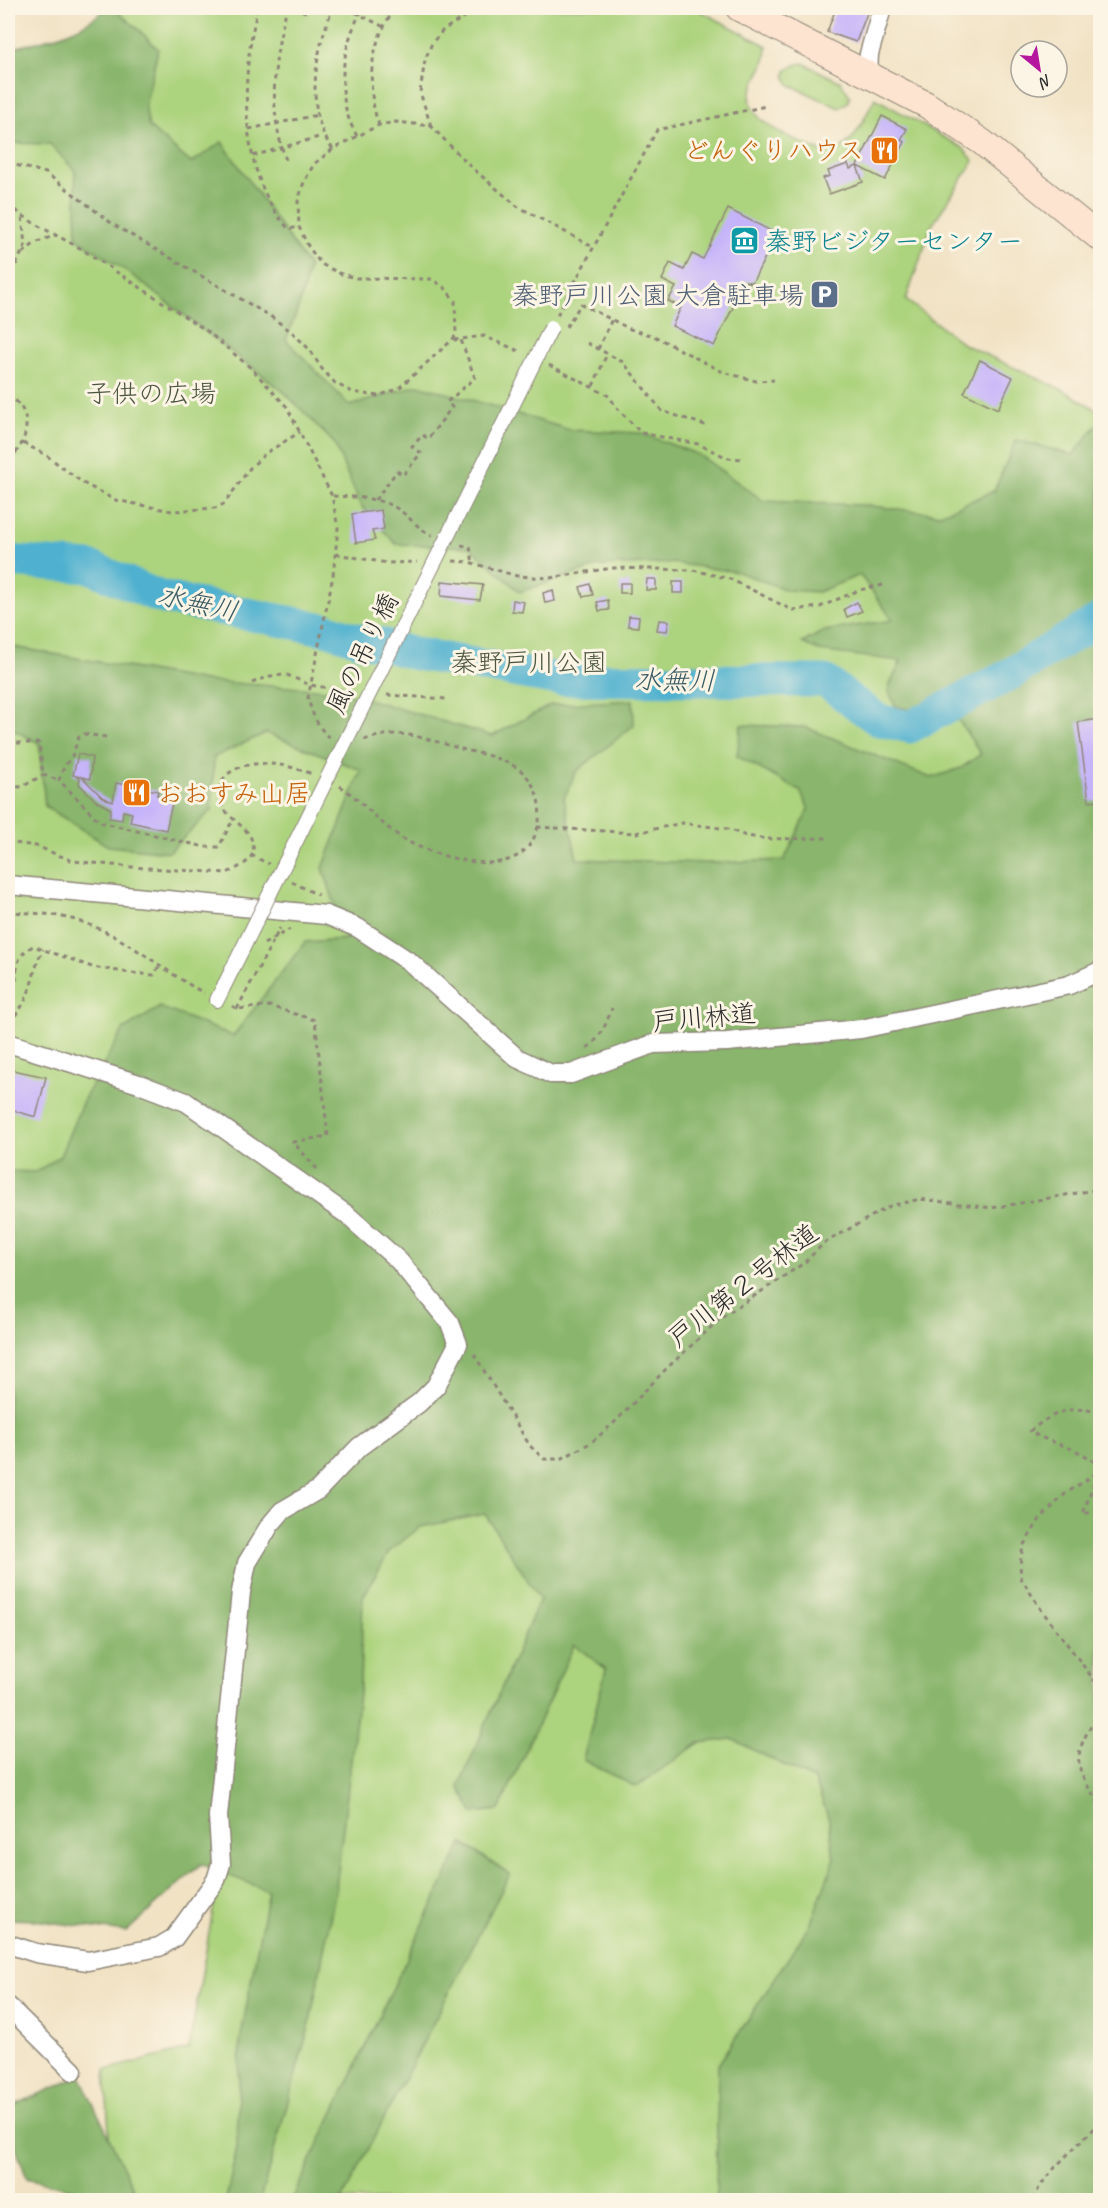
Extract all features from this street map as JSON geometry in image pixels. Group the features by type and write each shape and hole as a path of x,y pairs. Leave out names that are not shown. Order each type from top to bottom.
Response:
{"main road":[{"path":"739,8 927,105 982,142 1101,238"}],"street":[{"path":"868,74 869,54 882,8"},
{"name":"風の吊り橋","path":"220,994 552,324"},
{"name":"戸川林道","path":"8,885 326,915 358,928 410,962 517,1058 551,1074 572,1074 653,1044 727,1042 861,1029 1069,985 1101,971"},
{"path":"8,1043 140,1084 186,1102 346,1214 399,1261 450,1323 459,1344 436,1386 419,1403 358,1447 318,1490 282,1511 270,1525 248,1563 241,1592 218,1816 221,1864 216,1880 174,1938 159,1947 88,1961 36,1953 8,1944"},
{"path":"8,2006 73,2072"}],"path":[{"path":"258,8 251,33 248,69 249,129 253,156 263,188 277,217 289,229 299,227"},
{"path":"286,160 281,148 274,105 274,74 281,27 287,8"},
{"path":"293,8 306,12"},
{"path":"333,8 318,54 315,85 322,136 333,149"},
{"path":"347,8 384,27"},
{"path":"357,136 346,114 343,66 359,14 363,8"},
{"path":"379,125 373,111 371,78 374,57 389,15 396,8"},
{"path":"479,8 442,30 432,43 425,60 420,92 431,126 471,167 517,206 593,247"},
{"path":"766,106 657,130 552,324 567,328 581,304 630,328 654,336 723,372 756,381 774,380"},
{"path":"249,129 318,115"},
{"path":"8,163 46,173 114,225 270,316 292,332 309,349 322,369 335,383 352,392 378,396 398,389 452,340 456,335 455,301 445,288 432,279 356,278 340,274 321,264 308,246 299,227 298,201 304,182 314,164 333,149 379,125 396,122 431,126"},
{"path":"253,156 322,136"},
{"path":"8,206 80,248 207,331 252,369 287,407 332,496 338,528 336,554 315,658"},
{"path":"8,281 25,246 22,215"},
{"path":"20,255 35,243 56,235"},
{"path":"598,349 612,320"},
{"path":"452,340 484,336 524,353"},
{"path":"375,500 397,471 403,475 421,453 412,446 423,435 428,439 452,407 447,402 476,378 461,339"},
{"path":"587,343 630,368 662,411 708,426"},
{"path":"593,386 607,354"},
{"path":"544,363 609,396 641,433 698,444 728,458 743,459"},
{"path":"8,395 20,407 25,418 26,430 23,443 17,453 8,460"},
{"path":"23,443 46,455 83,483 115,500 172,511 215,508 224,504 250,468 266,453 300,432"},
{"path":"332,496 375,500 398,509 426,532 435,536"},
{"path":"453,543 470,547 473,563"},
{"path":"336,554 387,563 420,562"},
{"path":"452,561 473,563 517,576 550,578 612,568 693,570 730,579 792,610 820,607 859,590 883,585"},
{"path":"252,683 270,676 287,675 310,685 364,693"},
{"path":"387,695 447,699"},
{"path":"59,780 79,737 84,734 106,737"},
{"path":"8,742 39,743 43,775"},
{"path":"8,786 22,787 43,775 59,780 100,822 205,847 219,847 230,825 235,821"},
{"path":"537,827 636,833 681,823 728,829 746,836 768,839 829,838"},
{"path":"8,912 67,918 91,926 115,936 175,977 220,994"},
{"path":"260,946 289,930 292,913"},
{"path":"237,1009 292,913"},
{"path":"8,985 16,980 17,963 22,952 33,946 92,967 154,975 159,966"},
{"path":"8,1022 27,1000 43,949"},
{"path":"233,1002 237,1009"},
{"path":"237,1009 269,1006 315,1020 328,1136 293,1142 304,1156"},
{"path":"582,1051 596,1041 607,1023 612,1008"},
{"name":"戸川第２号林道","path":"459,1344 470,1348 530,1446 544,1460 561,1459 592,1442 616,1421 667,1368 721,1318 804,1263 824,1243 890,1206 920,1200 992,1208 1101,1189"},
{"path":"1101,1413 1088,1409 1065,1409 1030,1431 1095,1462 1099,1467 1083,1514 1101,1510"},
{"path":"1097,1473 1065,1494 1040,1519 1023,1546 1020,1564 1021,1578 1040,1608 1101,1688"},
{"path":"1101,1710 1081,1747 1078,1763 1085,1780 1101,1805"},
{"path":"1034,2200 1035,2194 1049,2176 1101,2122"}],"green space":[{"path":"107,8 113,8 158,49 145,107 149,127 191,163 222,142 309,267 300,303 286,340 350,406 418,385 570,430 641,433 699,455 764,501 863,505 940,514 994,491 1016,440 1073,455 1100,421 1100,2200 716,2200 718,2065 810,1925 834,1860 829,1820 815,1781 732,1739 699,1743 636,1787 583,1760 606,1669 574,1645 499,1810 473,1813 459,1786 540,1599 485,1514 420,1527 389,1552 363,1597 360,1685 336,1888 309,2027 260,2200 226,2200 237,2147 240,2041 268,1891 201,1864 126,1932 8,1919 8,1171 36,1172 60,1156 83,1101 123,1030 160,1007 233,1036 305,942 346,939 323,868 361,770 266,733 214,757 212,810 169,852 108,846 45,806 39,743 14,730 8,730 8,646 206,681 340,691 492,736 551,705 633,700 634,725 576,772 564,798 577,859 710,863 784,860 809,809 800,791 737,756 741,725 805,727 931,778 961,768 981,754 959,721 895,706 888,689 901,661 819,651 802,643 824,631 893,620 860,575 818,592 787,590 738,572 672,563 599,566 520,592 470,547 396,544 361,506 334,443 285,393 132,275 77,238 75,171 50,144 8,143 8,42 14,48 63,34 86,24"},
{"name":"秦野戸川公園","path":"121,8 695,8 767,46 765,60 752,89 750,101 755,112 763,121 788,137 825,153 835,151 844,146 856,133 875,98 963,148 974,161 932,225 906,300 965,345 1067,392 1100,412 1100,959 8,1213 8,58 102,26 122,10"},
{"path":"803,63 841,82 850,96 848,102 839,108 790,85 785,76 786,71"},
{"path":"504,1499 811,1740 866,1801 775,2200 116,2200 112,2180 105,2070 189,2049 239,1759 262,1577"},
{"path":"462,1843 510,1874 342,2200 292,2200"},
{"path":"80,2076 139,2200 97,2200 96,2195 27,2178 12,2135 8,2108"}],"building":[{"path":"836,8 869,8 856,42 827,32"},
{"path":"882,116 907,129 901,140 905,142 885,180 857,166"},
{"path":"848,164 850,169 857,166 863,182 829,194 823,178 830,176 828,171"},
{"path":"728,209 777,234 752,283 746,281 714,346 672,326 681,307 668,301 676,287 662,280 670,263 684,270 692,254 703,259"},
{"path":"980,360 1013,377 998,409 964,393"},
{"path":"381,510 384,529 372,531 375,540 356,543 352,514"},
{"path":"647,579 656,579 656,590 646,590"},
{"path":"442,581 483,585 480,600 441,596"},
{"path":"673,582 683,582 683,593 673,593"},
{"path":"620,583 630,583 630,593 620,593"},
{"path":"590,584 593,595 583,597 580,587"},
{"path":"553,590 555,601 545,603 543,593"},
{"path":"513,600 524,602 522,612 512,611"},
{"path":"608,600 609,610 599,611 597,602"},
{"path":"857,602 862,611 847,617 844,609"},
{"path":"629,616 639,617 638,627 628,626"},
{"path":"659,620 669,621 667,631 657,630"},
{"path":"1100,719 1100,800 1089,801 1078,722"},
{"name":"おおすみ山居","path":"78,754 92,757 90,779 82,777 102,797 113,802 116,783 158,791 157,795 173,799 166,830 130,822 132,813 123,811 122,820 109,818 111,809 96,801 79,784 80,777 73,775"},
{"path":"8,1069 46,1077 36,1117 8,1109"}],"waterway":[{"name":"水無川","path":"8,561 90,567 160,597 329,630 364,642 381,644 411,653 558,679 825,681 878,720 910,727 1007,676 1100,619"}],"place":[{"name":"どんぐりハウス","path":"885,150"},
{"name":"秦野ビジターセンター","path":"744,241"},
{"name":"秦野戸川公園 大倉駐車場","path":"825,295"},
{"name":"おおすみ山居","path":"136,793"}],"park label":[{"name":"子供の広場","path":"151,393"}]}
